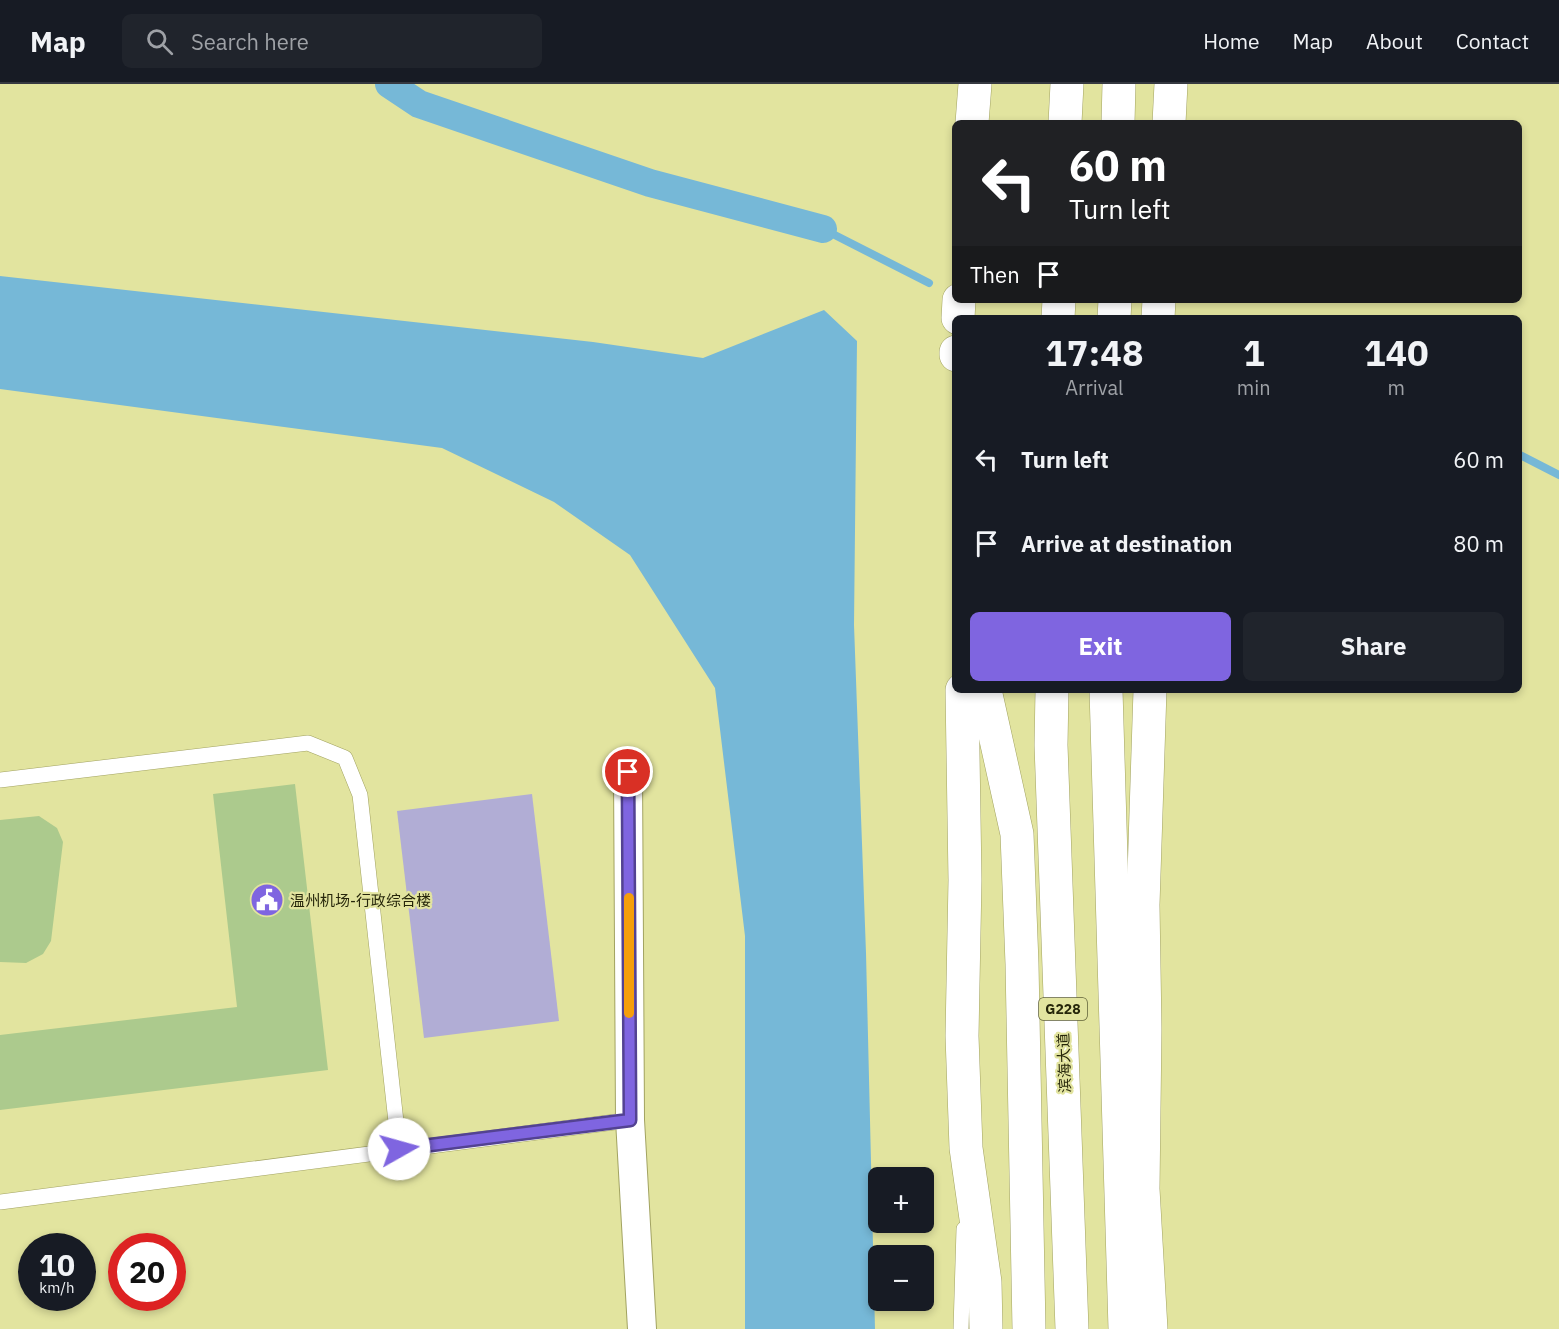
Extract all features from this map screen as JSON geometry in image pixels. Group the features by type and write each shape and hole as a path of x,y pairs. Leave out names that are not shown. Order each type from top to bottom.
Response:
{"main road":[{"path":"972,120 975,84"},
{"path":"1065,120 1067,84"},
{"path":"1118,120 1119,84"},
{"path":"1169,120 1171,84"},
{"path":"962,693 965,880 962,1036 966,1148 985,1282 986,1329"},
{"path":"986,693 1017,834 1022,964 1029,1329"},
{"name":"滨海大道","path":"1052,693 1051,745 1072,1329"},
{"path":"1106,693 1125,1329"},
{"path":"1150,693 1143,905 1145,1029 1143,1189 1151,1329"}],"street":[{"path":"628,772 630,1120 642,1329"}],"lane":[{"path":"0,780 308,742 345,758 360,795 399,1149"},
{"path":"0,1202 630,1120"},
{"path":"962,1329 966,1148"}],"shaded area":[{"path":"532,794 559,1021 424,1038 397,811"}],"water":[{"path":"0,276 593,342 703,358 824,310 857,341 854,625 871,1167 868,1167 868,1233 873,1233 873,1245 868,1245 868,1311 875,1311 875,1329 745,1329 745,936 715,688 630,555 554,502 442,448 0,389"}],"building":[{"name":"温州机场-行政综合楼","path":"295,784 328,1070 0,1110 0,1035 237,1007 213,794"},
{"path":"39,816 57,828 63,842 51,941 43,954 26,963 0,962 0,820"}],"waterway":[{"path":"389,84 419,104 650,183 823,229"},
{"path":"823,229 929,283"},
{"path":"1522,456 1559,475"}],"slow traffic":[{"path":"629,898 629,1013"}],"place":[{"name":"温州机场-行政综合楼","path":"267,900"}],"route":[{"path":"399,1149 630,1120 628,772"}]}
